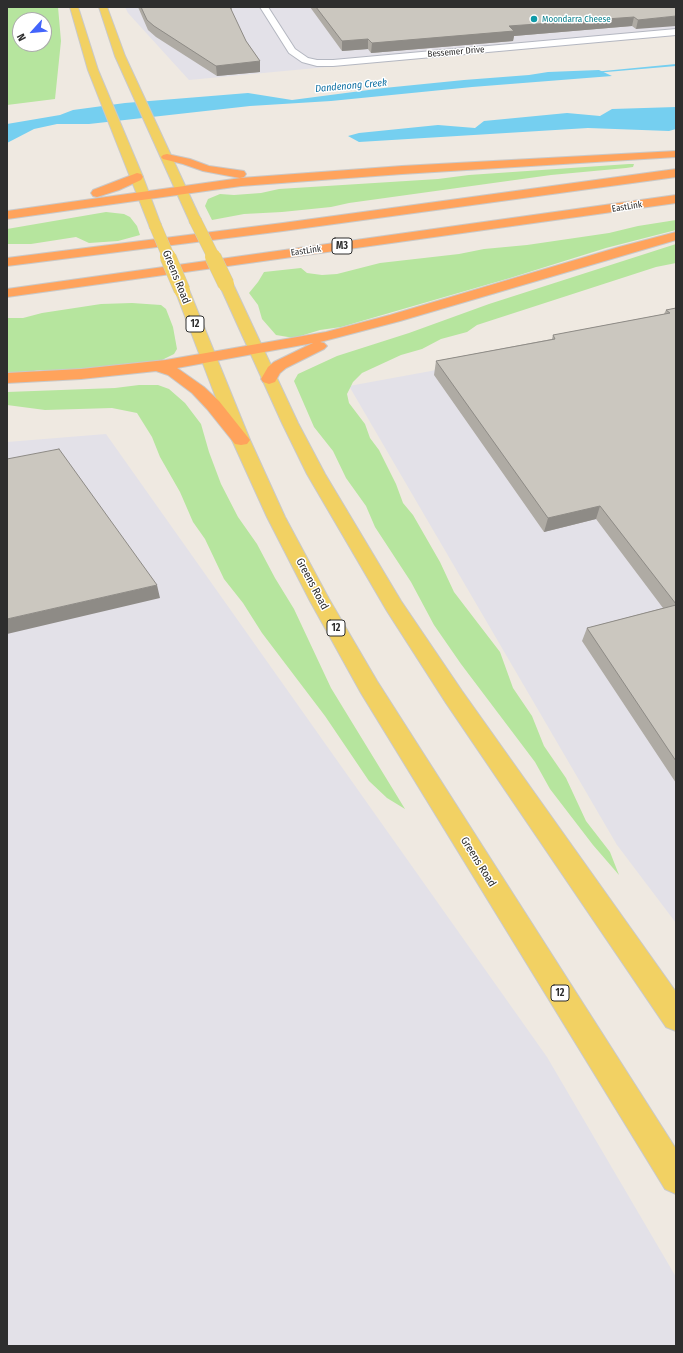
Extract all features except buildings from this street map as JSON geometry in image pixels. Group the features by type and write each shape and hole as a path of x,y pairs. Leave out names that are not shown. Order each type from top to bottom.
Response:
{"highway":[{"path":"9,214 234,182 307,176 676,154"},
{"path":"166,156 186,161 207,169 233,173 307,176"},
{"path":"7,262 267,229 676,173"},
{"path":"9,214 104,191 137,177"},
{"name":"EastLink","path":"7,293 676,199"},
{"path":"7,378 81,374 157,366 327,336 395,318 676,236"},
{"path":"269,378 274,370 280,365 300,355 395,318"},
{"path":"157,366 174,372 198,390 213,405 241,440"}],"main road":[{"name":"Greens Road","path":"74,7 85,47 103,97 137,177 241,440 276,517 320,601 369,687 676,1178"},
{"path":"103,7 120,56 269,378 316,474 394,606 454,697 676,1017"}],"street":[{"name":"Bessemer Drive","path":"264,7 292,51 304,60 317,63 333,63 676,32"}],"shaded area":[{"path":"125,7 676,7 676,34 189,80 128,13"},
{"path":"676,315 676,923 617,845 349,386 431,371"},
{"path":"106,434 547,1057 676,1277 676,1346 7,1346 7,442"}],"green space":[{"path":"7,7 58,7 61,41 55,99 7,105"},
{"path":"634,164 633,167 551,175 349,203 331,207 244,214 212,220 205,206 208,199 220,194 234,195 261,193 279,189 438,179 469,175"},
{"path":"106,212 124,214 130,217 137,226 140,235 118,241 89,243 76,237 31,244 7,244 7,229"},
{"path":"676,220 676,230 606,248 510,278 341,327 320,330 294,338 276,335 262,319 258,305 249,293 264,272 301,268 307,273 322,275 337,274 380,263 459,254 484,249 527,245 609,233 638,226"},
{"path":"676,244 676,263 656,267 477,325 467,332 441,339 422,349 401,355 362,373 353,382 347,394 349,403 365,424 370,438 379,450 396,484 403,503 413,515 440,562 454,592 500,652 513,688 532,716 544,746 566,778 586,821 610,852 619,875 593,845 550,789 535,762 461,664 434,625 411,582 375,527 366,506 346,478 333,451 314,427 294,381 298,374 337,356 409,333 489,304"},
{"path":"132,303 161,305 166,309 173,327 177,349 174,354 162,360 148,364 84,371 40,370 22,373 7,373 7,318 23,318 42,313 101,304"},
{"path":"139,385 158,385 169,389 185,403 201,424 209,452 221,484 238,517 257,544 294,609 331,688 405,809 387,798 369,781 325,716 262,633 243,603 224,579 205,539 193,522 180,492 160,457 152,437 137,413 112,408 45,410 7,405 7,392 115,388"}],"water":[{"path":"599,70 612,76 472,87 331,101 250,106 89,124 57,124 34,129 7,143 7,124 60,115 73,110 125,103 248,93 292,100 384,88 464,80 548,72"},
{"path":"676,107 676,129 669,131 588,128 359,142 348,136 359,133 438,125 475,128 484,121 567,113 600,116 612,109"}],"waterway":[{"name":"Dandenong Creek","path":"595,72 676,65"}],"place":[{"name":"Moondarra Cheese","path":"534,19"}]}
